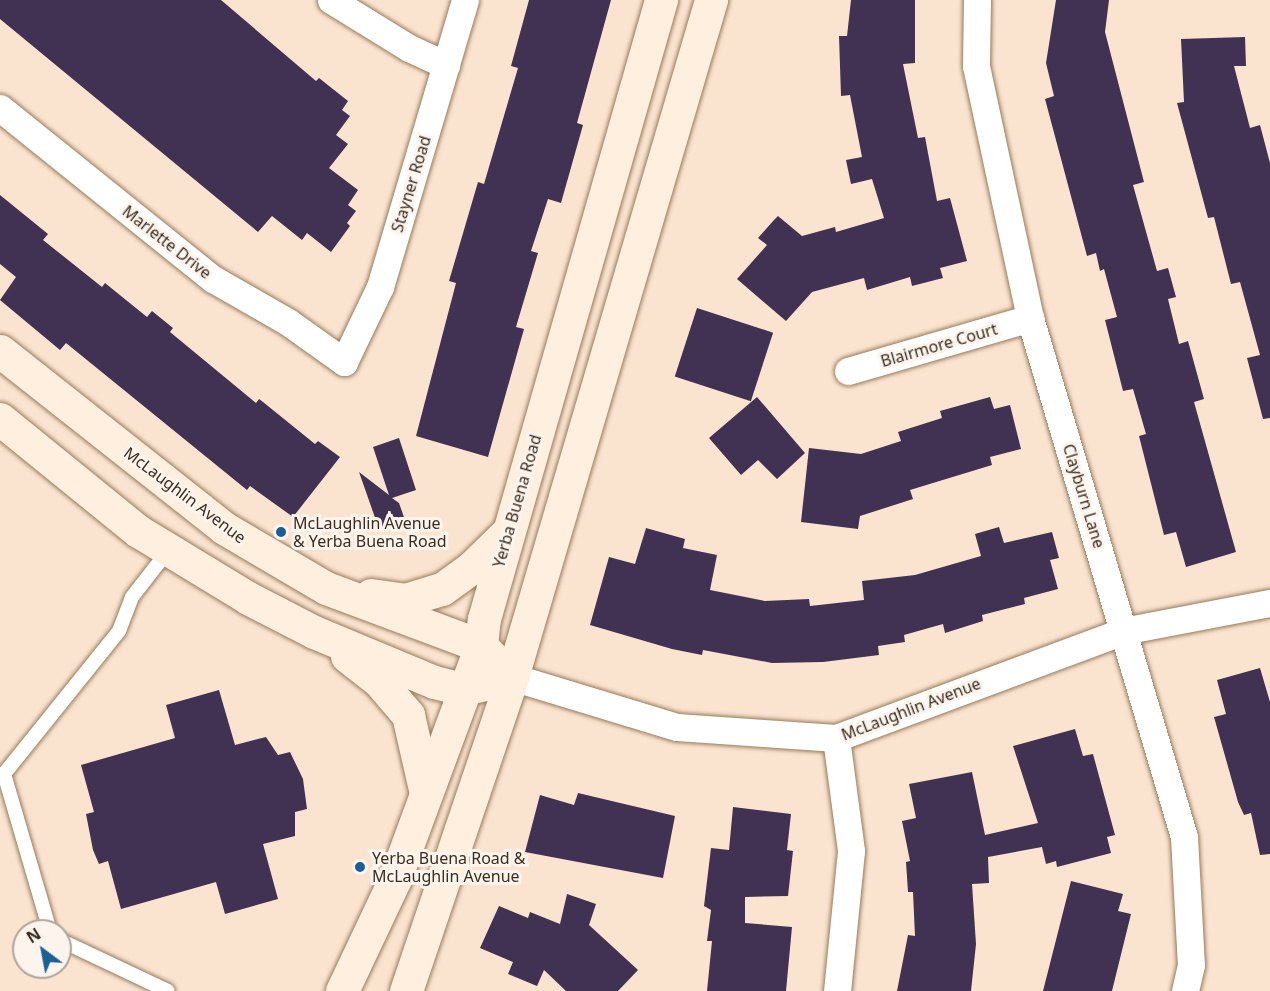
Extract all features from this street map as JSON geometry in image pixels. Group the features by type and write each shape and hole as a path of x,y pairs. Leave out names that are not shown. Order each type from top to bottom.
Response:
{"main road":[{"name":"Yerba Buena Road","path":"342,991 393,881 425,789 481,646 483,619 661,0"},
{"path":"406,991 512,677 711,0"},
{"name":"McLaughlin Avenue","path":"0,351 224,528 326,588 481,646 512,677"},
{"path":"0,419 168,551 314,632 434,682 464,690 512,677"},
{"path":"326,588 405,600 442,589 471,568 508,532"},
{"path":"314,632 379,681 408,715 425,789"}],"street":[{"path":"331,0 409,48 446,65"},
{"name":"Stayner Road","path":"344,362 380,288 465,0"},
{"name":"Clayburn Lane","path":"977,0 976,66 1030,318 1184,837 1191,965 1185,991"},
{"name":"Marlette Drive","path":"0,108 213,279 288,322 344,362"},
{"name":"Blairmore Court","path":"848,371 1030,318"},
{"name":"McLaughlin Avenue","path":"512,677 677,726 836,738 1123,631 1270,603"},
{"path":"836,738 851,851 837,991"}],"lane":[{"path":"46,919 4,774 119,631 132,597 168,551"},
{"path":"72,945 168,991"}],"building":[{"path":"0,0 221,0 316,81 319,78 348,101 342,110 350,116 336,135 348,144 329,168 358,190 348,205 356,211 347,223 350,226 331,252 307,233 302,240 272,216 258,232 0,19"},
{"path":"529,0 611,0 577,123 583,125 561,203 548,199 531,251 538,253 516,327 524,329 488,457 416,436 456,283 449,281 478,182 484,184 518,68 511,66"},
{"path":"851,0 915,0 915,63 903,64 918,138 925,137 937,201 950,198 967,261 940,268 943,278 912,286 910,277 867,290 864,278 812,292 786,321 737,279 767,245 758,238 774,220 778,216 802,236 835,227 836,232 884,218 872,179 851,184 846,160 862,157 850,95 841,96 839,36 847,36"},
{"path":"1056,0 1109,0 1105,32 1144,182 1133,185 1157,271 1168,268 1176,297 1168,299 1179,344 1188,341 1204,399 1194,402 1236,552 1186,567 1176,532 1164,535 1139,436 1146,434 1133,389 1123,391 1105,320 1117,317 1104,269 1100,271 1096,253 1087,256 1045,99 1054,96 1046,63"},
{"path":"1245,37 1246,66 1234,66 1250,128 1260,125 1270,163 1270,418 1263,419 1247,358 1260,355 1240,282 1231,284 1214,217 1208,218 1177,103 1184,102 1181,39"},
{"path":"0,195 48,234 43,240 102,287 105,283 147,317 152,311 173,328 170,332 256,403 259,399 315,444 318,441 340,457 293,517 250,486 247,490 66,343 60,350 0,300 16,277 0,264"},
{"path":"697,308 773,333 751,401 675,376"},
{"path":"757,397 805,453 777,479 758,460 741,475 709,438"},
{"path":"990,397 994,409 1010,405 1021,449 990,457 992,465 910,490 913,499 860,516 858,529 801,522 809,448 861,454 901,441 898,432 942,418 940,411"},
{"path":"399,438 416,490 392,498 399,503 405,520 379,529 359,472 389,495 373,447"},
{"path":"999,527 1004,543 1052,532 1059,558 1050,560 1058,589 1024,598 1025,604 982,615 983,621 945,633 943,624 904,635 905,642 878,646 879,655 823,662 772,663 703,650 702,655 672,649 590,625 609,557 635,564 646,528 685,539 683,548 717,555 710,590 765,601 809,599 810,606 864,600 862,581 915,575 981,556 975,534"},
{"path":"1260,668 1270,702 1270,854 1260,855 1251,813 1244,815 1238,802 1214,717 1226,714 1217,680"},
{"path":"219,690 235,745 266,737 278,755 290,752 303,779 307,809 295,812 295,836 263,844 278,899 225,914 216,882 121,909 108,861 99,864 93,850 86,814 94,812 81,765 175,738 166,705"},
{"path":"1075,729 1083,756 1093,754 1115,835 1107,837 1111,853 1057,867 1056,861 1046,864 1042,847 988,857 989,883 972,884 976,944 971,991 897,991 908,935 915,936 913,892 908,892 906,862 910,861 902,821 916,818 909,784 972,772 985,835 1038,823 1013,746"},
{"path":"578,793 675,816 663,878 525,852 540,795 574,805"},
{"path":"733,807 791,814 787,850 793,851 788,896 745,897 745,923 792,927 786,991 707,991 712,941 707,941 711,910 704,906 711,848 729,850"},
{"path":"1071,881 1123,894 1118,911 1131,914 1112,991 1043,991"},
{"path":"567,894 596,904 589,925 638,970 618,991 566,991 544,970 537,986 508,974 513,962 480,948 499,906 528,918 530,912 560,924"}],"place":[{"name":"McLaughlin Avenue & Yerba Buena Road","path":"281,532"},
{"name":"Yerba Buena Road & McLaughlin Avenue","path":"360,867"}]}
